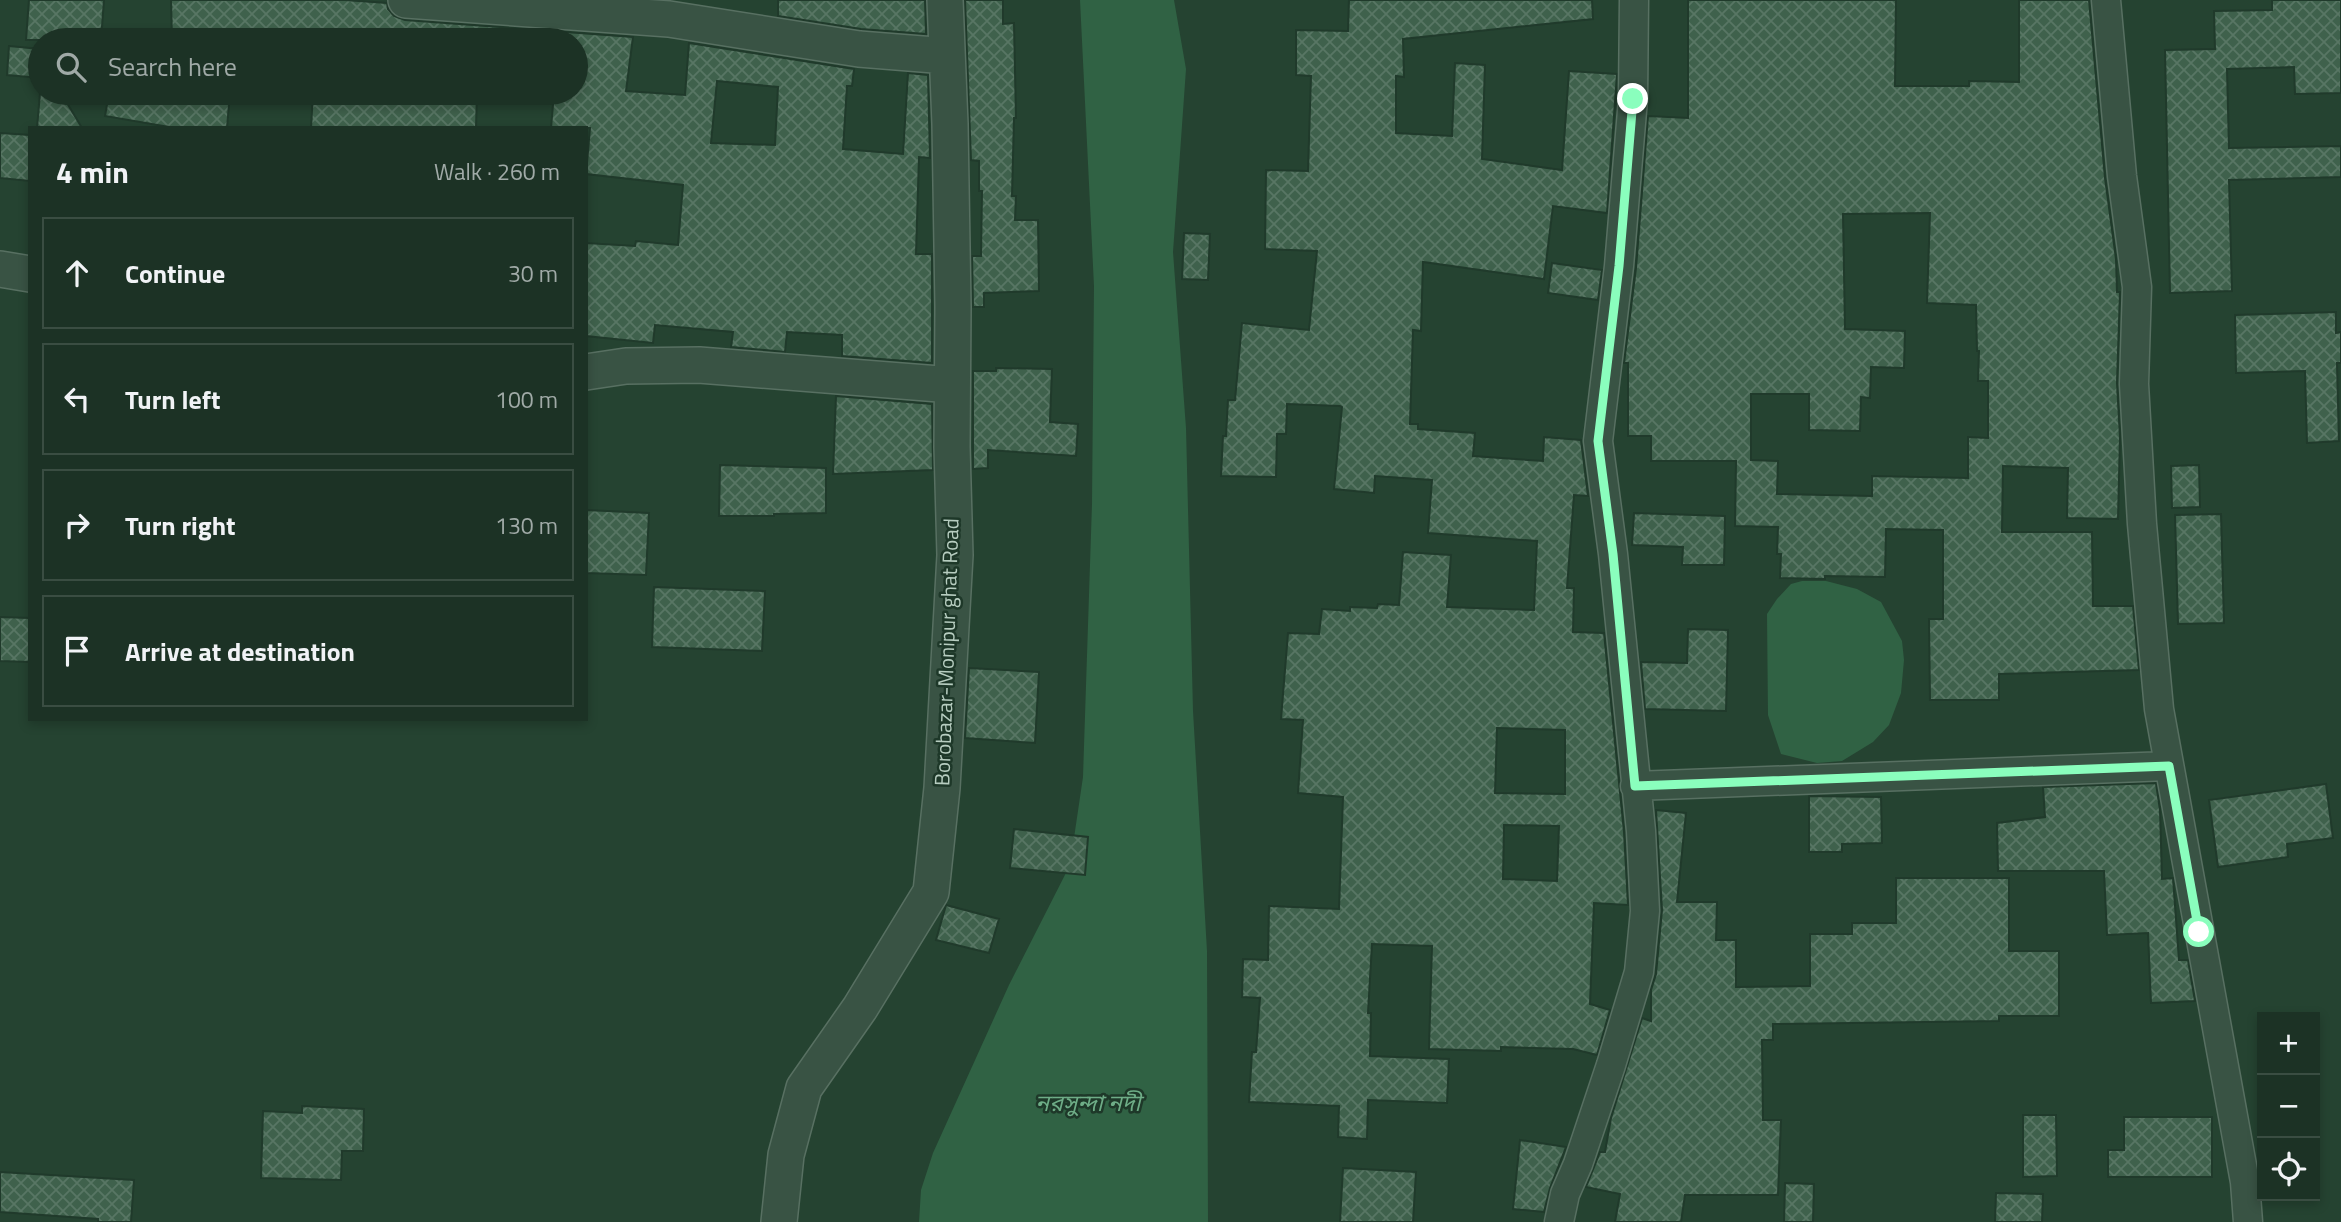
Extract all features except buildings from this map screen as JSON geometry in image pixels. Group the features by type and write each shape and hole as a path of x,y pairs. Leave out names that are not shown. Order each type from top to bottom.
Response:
{"street":[{"path":"406,0 668,19 859,49 947,56"},
{"name":"Borobazar-Monipur ghat Road","path":"779,1222 786,1155 804,1088 860,1008 931,892 942,788 955,555 953,281 945,0"},
{"path":"1559,1222 1565,1194 1607,1078 1639,972 1645,911 1641,831 1613,554 1598,441 1619,266 1632,113 1633,0"},
{"path":"2106,0 2122,176 2137,287 2134,384 2142,524 2159,709 2245,1182 2248,1222"},
{"path":"0,270 28,274"},
{"path":"588,372 626,366 699,365 952,385"},
{"path":"1635,786 2169,766"}],"water":[{"name":"নরসুন্দা নদী","path":"1080,0 1174,0 1186,69 1173,252 1186,428 1193,711 1207,951 1208,1222 919,1222 921,1190 933,1153 1009,985 1070,865 1083,777 1092,504 1094,286"},
{"path":"1826,581 1857,589 1881,602 1902,641 1904,660 1901,693 1889,725 1873,742 1842,761 1817,763 1781,754 1768,715 1767,614 1791,584"}],"route":[{"path":"1633,99 1619,266 1598,441 1613,554 1635,786 2169,766 2199,932"}]}
